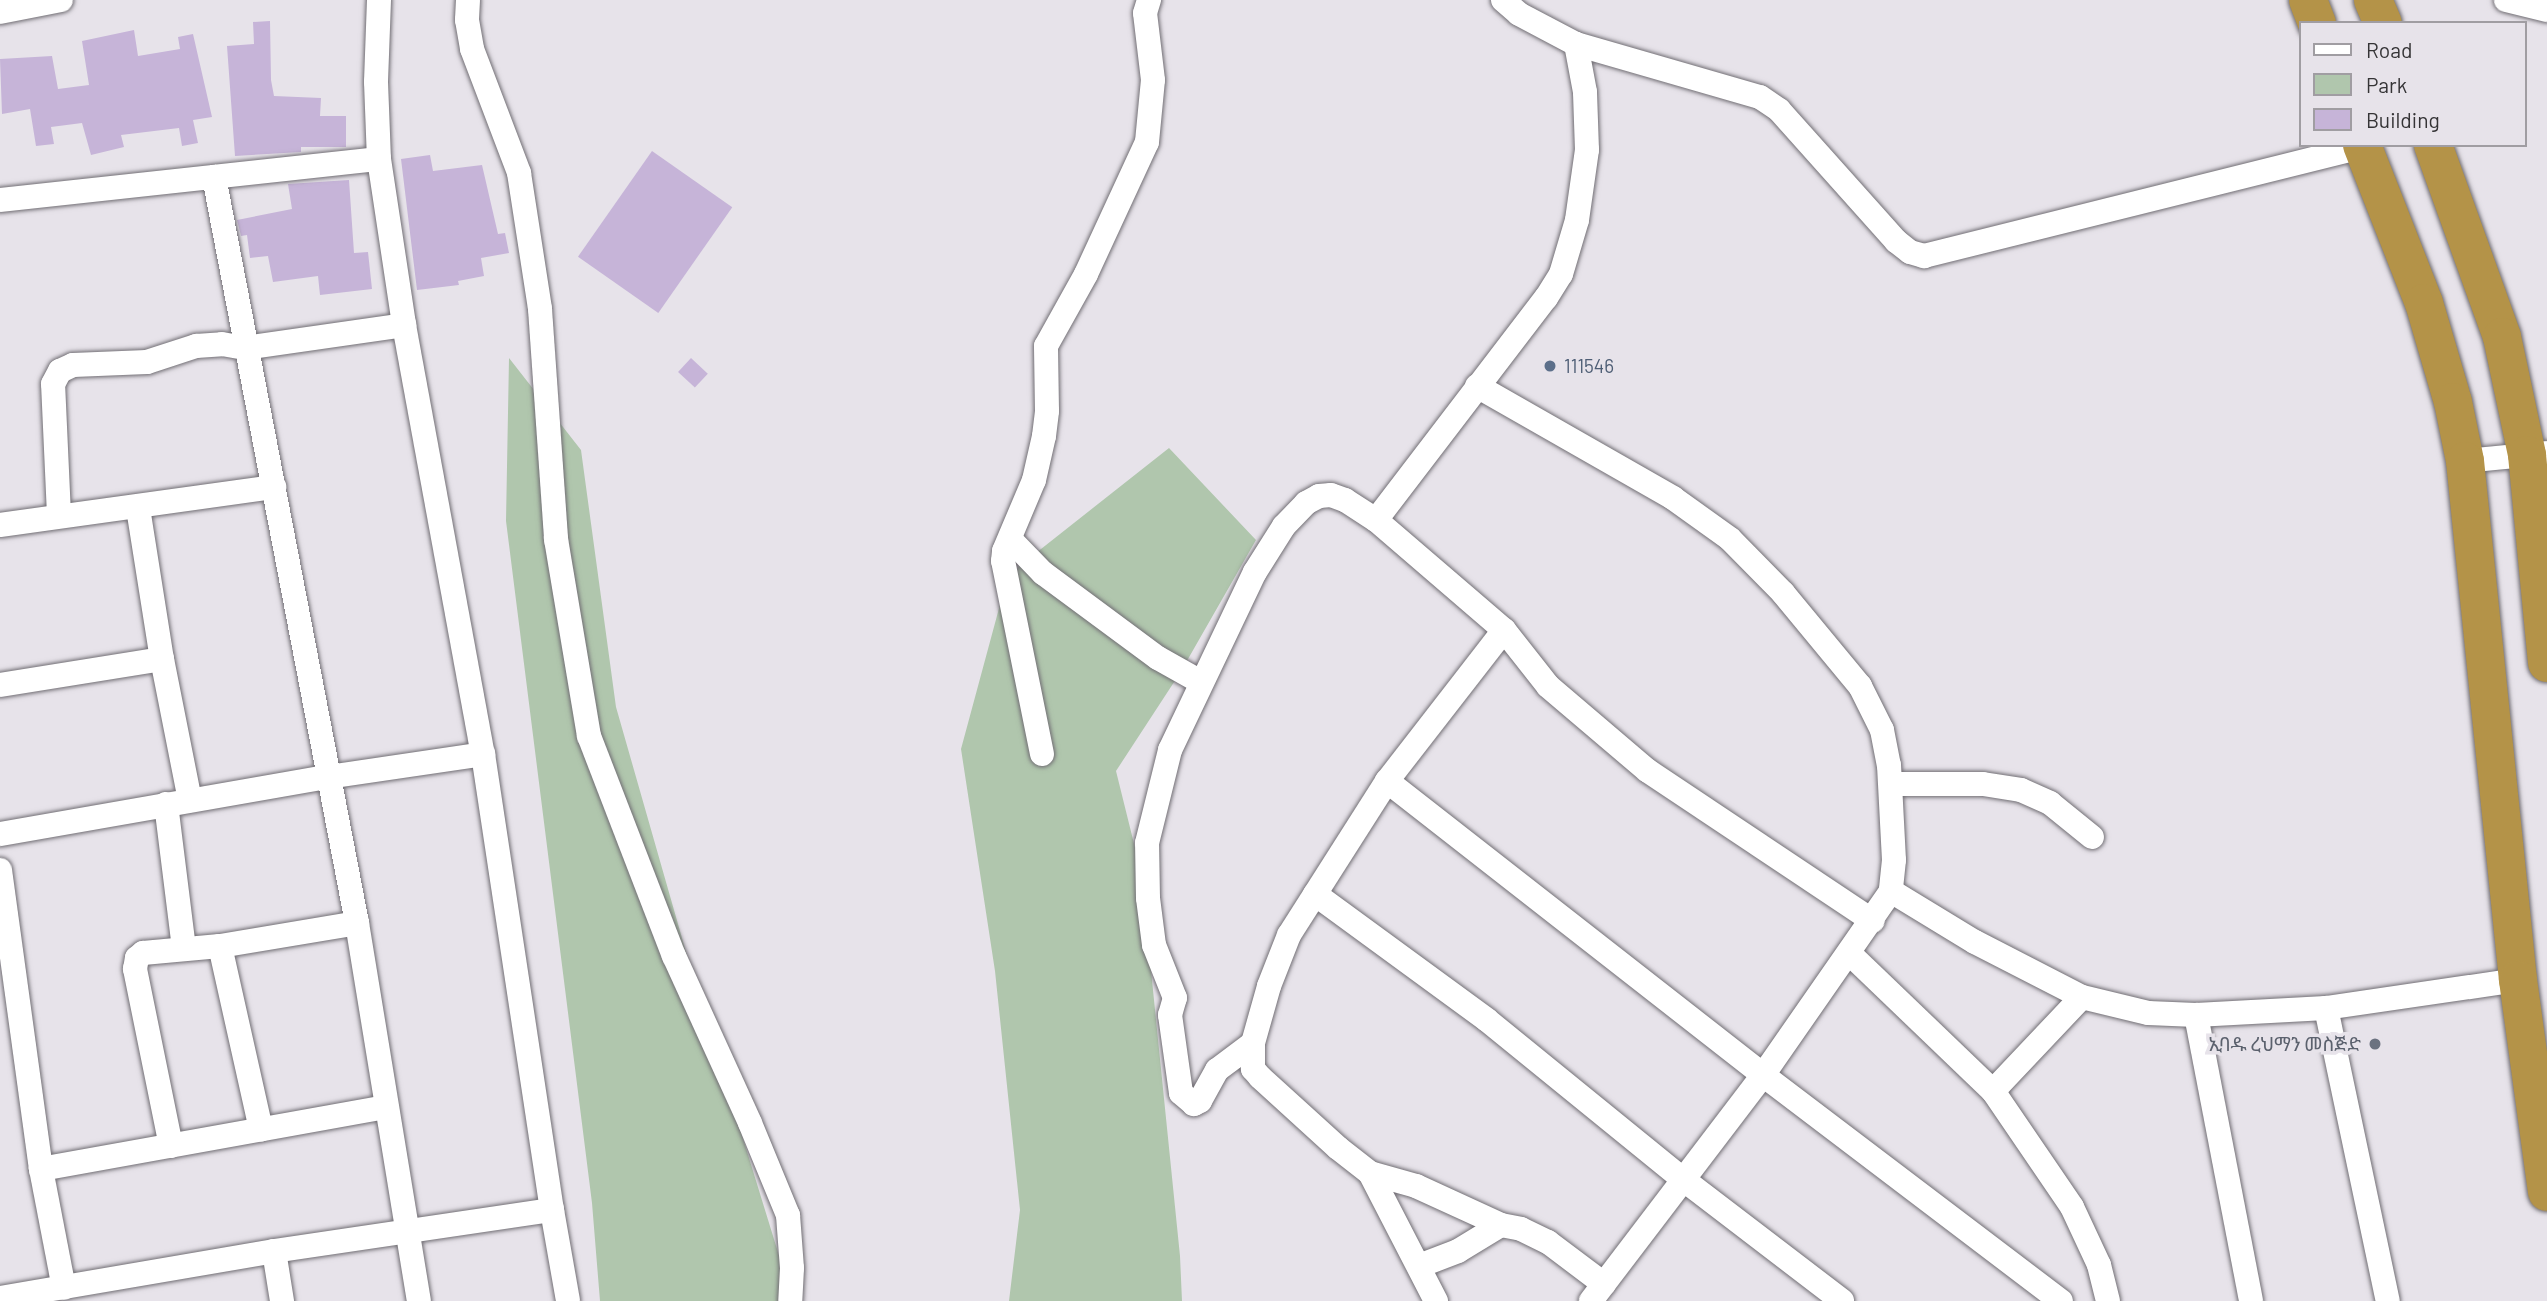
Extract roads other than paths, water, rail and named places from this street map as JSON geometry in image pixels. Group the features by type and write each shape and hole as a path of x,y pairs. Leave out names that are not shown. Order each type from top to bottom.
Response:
{"highway":[{"path":"2308,0 2315,21"},
{"path":"2373,0 2382,21"},
{"path":"2362,147 2424,303 2454,402 2466,461 2518,979 2547,1192"},
{"path":"2434,147 2502,337 2537,454 2547,663"}],"street":[{"path":"0,12 61,0"},
{"path":"379,0 376,82 379,159 404,325 483,754 552,1210 569,1301"},
{"path":"468,0 467,20 472,49 519,173 540,309 556,539 589,736 674,956 750,1123 788,1215 792,1268 790,1301"},
{"path":"1042,754 1003,561 1004,551 1011,540 1034,480 1044,436 1047,411 1046,346 1080,286 1147,142 1153,80 1145,13 1149,0"},
{"path":"1503,0 1519,14 1576,44 1760,97 1779,110 1896,241 1910,252 1924,256 2358,147"},
{"path":"2506,0 2547,10"},
{"path":"1376,520 1546,298 1561,274 1577,220 1587,150 1585,92 1576,44"},
{"path":"0,200 379,159"},
{"path":"214,177 357,923 419,1301"},
{"path":"59,515 53,384 60,371 73,365 147,362 196,346 222,344 245,348 404,325"},
{"path":"1476,386 1673,498 1730,539 1783,593 1860,686 1882,730 1891,784 1894,860 1891,891 1873,921 1763,1075 1598,1293 1548,1242 1521,1229 1502,1225 1416,1186 1370,1172 1338,1148 1253,1069 1253,1043 1269,986 1289,935 1387,781 1504,630"},
{"path":"2466,461 2537,454"},
{"path":"0,525 59,515 138,508 274,487"},
{"path":"1253,1043 1217,1070 1200,1101 1194,1104 1181,1093 1171,1015 1175,998 1154,945 1148,898 1147,843 1170,750 1255,572 1284,526 1306,503 1331,495 1345,500 1376,520 1504,630 1548,686 1648,771 1873,921"},
{"path":"138,508 162,659 178,802 184,949"},
{"path":"1011,540 1043,573 1158,658 1201,682"},
{"path":"0,685 162,659"},
{"path":"0,834 328,777 483,754"},
{"path":"1387,781 1763,1075 2061,1301"},
{"path":"1891,784 1983,784 2021,790 2050,803 2092,837"},
{"path":"0,870 41,1169 64,1288"},
{"path":"1891,891 1975,942 2082,997 2148,1013 2196,1015 2326,1007 2518,979"},
{"path":"1315,894 1487,1020 1684,1180 1843,1301"},
{"path":"171,1146 135,964 143,954 220,946 357,923"},
{"path":"220,946 261,1129"},
{"path":"1850,954 1993,1091 2072,1207 2099,1265 2108,1301"},
{"path":"1993,1091 2082,997"},
{"path":"2326,1007 2388,1301"},
{"path":"2196,1015 2251,1301"},
{"path":"41,1169 386,1107"},
{"path":"1370,1172 1436,1301"},
{"path":"0,1298 274,1251 552,1210"},
{"path":"1419,1266 1458,1251 1502,1225"},
{"path":"274,1251 282,1301"}],"place":[{"name":"111546","path":"1550,366"},
{"name":"ኢባዱ ረህማን መስጅድ","path":"2375,1044"}]}
